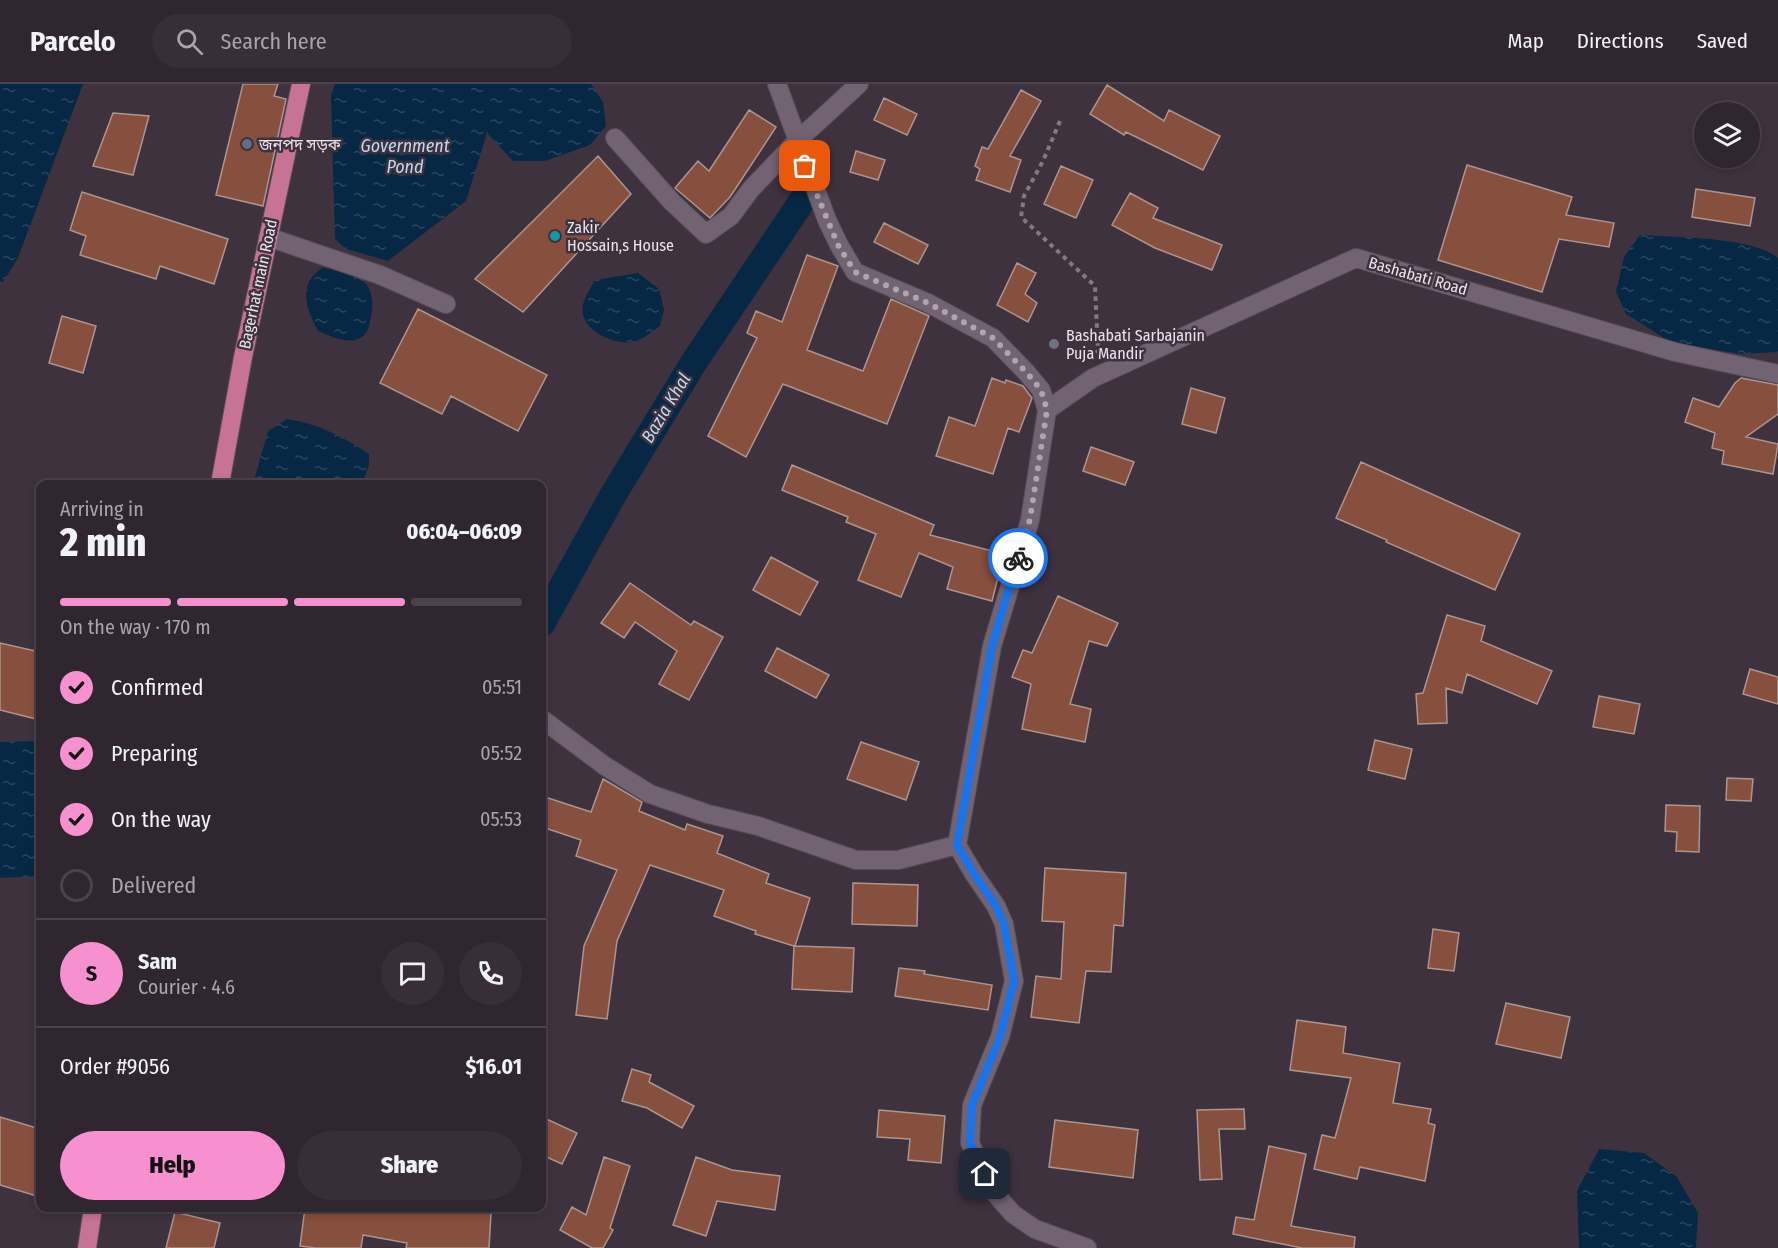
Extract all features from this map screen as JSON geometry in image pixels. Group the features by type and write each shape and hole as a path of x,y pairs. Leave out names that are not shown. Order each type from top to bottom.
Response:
{"main road":[{"name":"Bagerhat main Road","path":"221,480 243,357 301,84"},
{"path":"87,1248 92,1212"}],"street":[{"path":"777,84 826,220 855,272 928,303 993,338 1041,390 1047,410 1030,519 992,646 957,845 996,906 1004,924 1014,981 1000,1037 972,1105 970,1143 992,1190 1013,1214 1035,1229 1088,1248"},
{"path":"615,138 672,202 706,234 731,216 751,189 797,141 859,84"},
{"path":"268,237 380,274 446,304"},
{"name":"Bashabati Road","path":"1047,410 1093,378 1356,258 1675,352 1778,374"},
{"path":"546,722 605,766 650,794 708,814 758,826 856,860 898,860 957,845"}],"path":[{"path":"1060,121 1043,161 1024,196 1021,217 1095,286 1098,351 1092,359"}],"water":[{"path":"0,84 83,84 18,258 3,282 0,281"},
{"name":"Government Pond","path":"335,84 591,84 603,102 606,126 590,145 545,161 513,161 488,134 488,130 466,201 388,261 346,249 335,239 331,96"},
{"path":"1640,235 1733,242 1767,251 1778,258 1778,352 1741,354 1672,343 1626,314 1616,292 1624,257"},
{"path":"322,268 354,275 361,279 371,294 373,304 369,325 366,333 357,340 346,340 318,331 310,314 306,297 309,282"},
{"path":"638,273 659,289 664,310 660,326 636,341 621,342 604,337 585,321 582,310 586,296 595,280"},
{"path":"287,419 309,424 350,442 369,454 369,465 363,480 254,480 268,431"},
{"path":"36,741 36,876 0,878 0,742"},
{"path":"1599,1149 1644,1153 1677,1177 1698,1213 1696,1248 1579,1248 1577,1191"}],"building":[{"path":"243,84 278,84 274,96 286,99 263,206 216,195"},
{"path":"1107,85 1164,121 1169,110 1220,136 1203,170 1126,132 1124,135 1090,114"},
{"path":"1021,90 1041,101 1010,156 1021,160 1010,192 976,180 980,169 975,166 982,147 988,149"},
{"path":"884,98 917,114 907,135 874,120"},
{"path":"749,110 776,127 730,197 710,218 675,188 698,161 709,171"},
{"path":"113,113 149,116 133,175 93,166"},
{"path":"856,151 885,160 878,180 850,172"},
{"name":"Zakir Hossain,s House","path":"598,156 631,194 523,312 475,279"},
{"path":"1467,165 1572,197 1566,215 1614,223 1609,247 1559,239 1542,292 1438,260"},
{"path":"1061,166 1093,180 1076,218 1044,204"},
{"path":"1696,189 1755,198 1750,226 1692,217"},
{"path":"82,192 228,239 214,284 160,266 156,279 80,255 86,236 70,230"},
{"path":"1130,193 1158,208 1153,218 1222,245 1212,270 1155,248 1112,225"},
{"path":"884,223 928,245 918,264 874,242"},
{"path":"807,255 838,266 807,350 863,371 891,299 929,316 887,424 783,384 746,457 708,436 757,338 747,333 756,311 782,322"},
{"path":"1017,263 1036,273 1025,294 1037,303 1028,322 997,305"},
{"path":"418,309 547,375 518,431 451,396 442,414 380,383"},
{"path":"62,316 96,326 83,373 49,363"},
{"path":"992,378 1023,386 1032,398 1019,432 1008,428 993,474 936,456 949,417 975,426"},
{"path":"1741,378 1778,385 1778,414 1746,437 1778,444 1773,474 1722,464 1724,451 1712,448 1715,433 1685,422 1693,398 1719,407"},
{"path":"1191,388 1225,398 1216,433 1182,424"},
{"path":"1091,447 1134,462 1125,485 1083,471"},
{"path":"1361,462 1520,534 1495,590 1336,518"},
{"path":"792,465 934,525 930,535 1004,554 992,601 947,589 953,567 919,553 901,597 858,580 876,534 846,522 848,517 782,490"},
{"path":"771,557 818,582 800,615 753,590"},
{"path":"630,583 691,625 694,621 723,637 689,700 659,684 677,651 635,622 624,638 601,623"},
{"path":"1058,596 1118,623 1107,646 1089,641 1070,704 1091,709 1085,742 1022,729 1031,684 1012,677 1023,650 1032,653"},
{"path":"1447,615 1485,626 1481,641 1552,671 1537,704 1467,674 1462,693 1446,688 1447,723 1418,724 1416,694 1423,693"},
{"path":"0,643 36,651 36,719 0,710"},
{"path":"777,648 829,675 816,698 765,671"},
{"path":"1750,669 1778,677 1778,704 1743,694"},
{"path":"1599,696 1640,704 1634,734 1593,727"},
{"path":"1375,740 1412,749 1405,779 1368,770"},
{"path":"861,742 919,762 906,800 847,779"},
{"path":"1727,778 1753,779 1751,801 1726,800"},
{"path":"603,779 642,802 639,811 685,830 687,824 723,836 717,853 769,874 766,883 810,898 795,946 854,948 852,992 792,989 794,946 755,934 756,931 714,916 724,890 650,865 617,941 607,1019 576,1015 584,946 617,870 576,856 581,840 546,828 546,797 591,812"},
{"path":"1666,805 1700,806 1699,852 1676,851 1677,832 1665,831"},
{"path":"1045,868 1126,873 1123,926 1114,925 1111,972 1086,971 1079,1023 1031,1017 1036,976 1061,979 1064,922 1042,921"},
{"path":"853,883 918,885 917,926 852,924"},
{"path":"1433,929 1459,933 1454,971 1428,968"},
{"path":"899,968 992,985 988,1010 895,996"},
{"path":"1506,1003 1570,1017 1561,1058 1496,1044"},
{"path":"1297,1020 1346,1027 1343,1053 1400,1063 1393,1103 1431,1109 1428,1123 1435,1125 1425,1181 1360,1167 1357,1179 1314,1169 1322,1135 1335,1138 1351,1078 1290,1070"},
{"path":"632,1069 651,1075 649,1082 694,1106 682,1128 647,1108 622,1101"},
{"path":"1244,1109 1245,1129 1219,1129 1222,1179 1200,1180 1197,1110"},
{"path":"879,1110 945,1116 941,1163 908,1160 910,1139 877,1137"},
{"path":"0,1117 36,1128 36,1196 0,1185"},
{"path":"546,1119 577,1133 562,1164 546,1157"},
{"path":"1055,1120 1138,1130 1133,1178 1049,1167"},
{"path":"1269,1146 1306,1154 1291,1226 1355,1237 1354,1248 1302,1248 1233,1234 1236,1217 1254,1220"},
{"path":"604,1157 630,1166 610,1228 613,1230 603,1248 592,1248 560,1230 572,1207 586,1215"},
{"path":"696,1157 732,1170 780,1176 775,1210 717,1201 706,1236 673,1225"},
{"path":"175,1212 220,1223 214,1248 166,1248"},
{"path":"304,1212 491,1213 489,1248 406,1248 407,1243 363,1235 361,1248 300,1246"}],"waterway":[{"name":"Bazia Khal","path":"546,616 613,495 694,362 802,201"}],"way so far":[{"path":"805,166 826,220 855,272 928,303 993,338 1041,390 1047,410 1030,519 1018,558"}],"place":[{"name":"জনপদ সড়ক","path":"247,144"},
{"name":"Zakir Hossain,s House","path":"555,236"},
{"name":"Bashabati Sarbajanin Puja Mandir","path":"1054,344"}],"route":[{"path":"985,1174 970,1143 972,1105 1000,1037 1014,981 1004,924 996,906 957,845 992,646 1018,558"}]}
